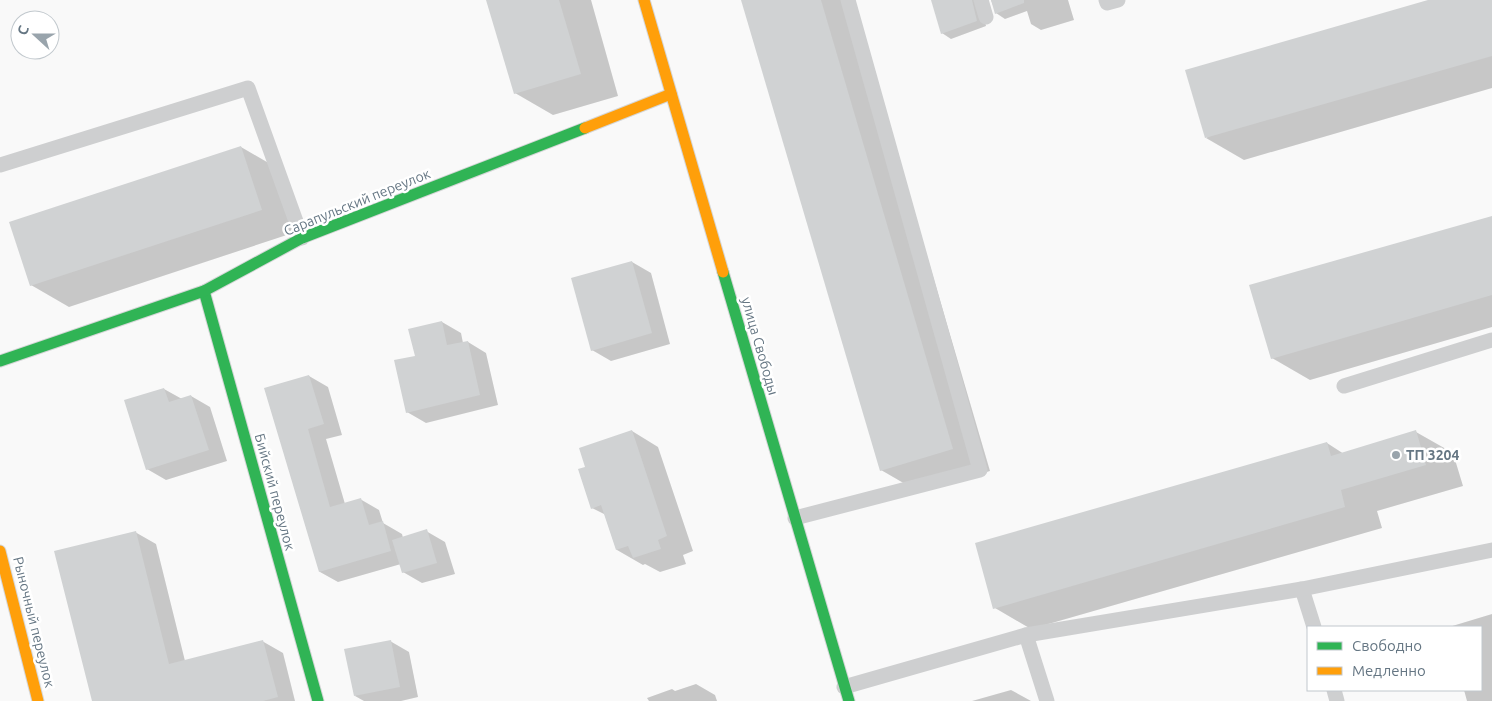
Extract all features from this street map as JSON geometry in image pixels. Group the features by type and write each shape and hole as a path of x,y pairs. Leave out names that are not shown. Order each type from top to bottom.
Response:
{"street":[{"name":"улица Свободы","path":"644,0 847,694"},
{"name":"Сарапульский переулок","path":"0,361 204,291 302,238 671,94"},
{"name":"Бийский переулок","path":"204,291 318,701"},
{"name":"Рыночный переулок","path":"0,551 38,701"}],"lane":[{"path":"795,518 980,470 848,0"},
{"path":"981,0 986,17"},
{"path":"1106,0 1107,3 1118,0"},
{"path":"0,165 248,88 302,238"},
{"path":"1344,386 1492,340"},
{"path":"847,694 1026,635 1302,590 1492,550"},
{"path":"1302,590 1314,626"},
{"path":"1026,635 1047,701"}],"building":[{"path":"486,0 559,0 581,74 514,94"},
{"path":"741,0 821,0 953,449 880,471"},
{"path":"931,0 972,0 977,21 941,34"},
{"path":"991,0 1024,0 1024,3 995,14"},
{"path":"1428,0 1492,0 1492,56 1205,138 1185,70"},
{"path":"241,146 262,210 30,286 9,222"},
{"path":"1492,216 1492,295 1271,359 1249,285"},
{"path":"632,261 652,333 591,351 571,278"},
{"path":"442,321 447,345 468,341 480,395 406,413 394,360 415,356 408,329"},
{"path":"309,375 324,424 308,429 330,507 361,498 369,525 383,521 391,551 319,572 264,388"},
{"path":"164,388 169,402 191,395 209,450 146,470 124,400"},
{"path":"632,430 667,536 658,540 661,549 633,558 628,546 616,550 601,505 591,509 578,469 585,467 579,448"},
{"path":"1416,430 1426,465 1341,490 1345,507 993,609 975,543 1327,442 1331,456"},
{"path":"427,529 437,563 402,573 392,540"},
{"path":"136,531 169,664 263,640 278,697 263,701 92,701 54,551"},
{"path":"391,640 400,687 354,696 344,649"}],"traffic: fast":[{"path":"0,361 204,291 302,238 585,128"},
{"path":"723,272 849,701"},
{"path":"204,291 318,701"}],"traffic: slow":[{"path":"644,0 723,272"},
{"path":"585,128 671,94"},
{"path":"0,551 38,701"}],"place":[{"name":"ТП 3204","path":"1396,455"}]}
